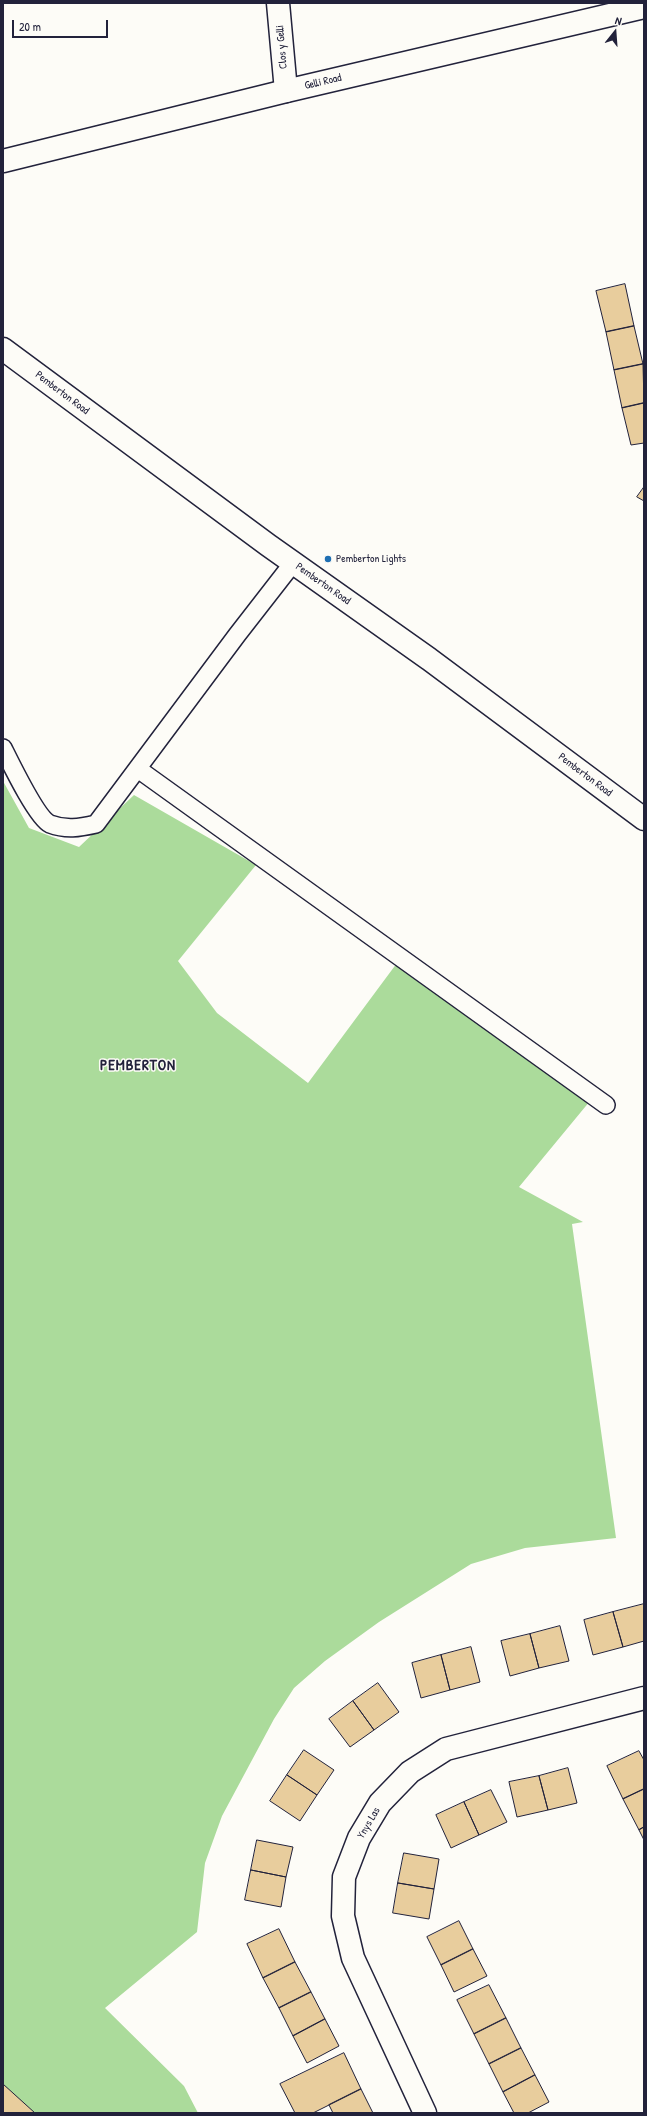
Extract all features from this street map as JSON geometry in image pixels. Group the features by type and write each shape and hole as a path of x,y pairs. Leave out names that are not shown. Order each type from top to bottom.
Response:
{"main road":[{"name":"Clos y Gelli","path":"278,3 286,91"},
{"name":"Gelli Road","path":"3,161 286,91 638,7"},
{"name":"Pemberton Road","path":"3,349 293,563 429,659 644,819"},
{"name":"Ynys Las","path":"425,2113 353,1958 343,1916 344,1877 359,1838 380,1804 410,1772 446,1749 644,1698"}],"lane":[{"path":"3,748 25,791 48,823 72,829 96,824 236,635 293,563"},
{"path":"138,769 606,1105"}],"green space":[{"path":"3,781 29,828 79,847 134,795 256,865 178,961 217,1013 308,1083 397,963 590,1101 519,1187 583,1222 572,1224 616,1538 525,1548 471,1564 379,1622 325,1661 294,1688 274,1719 222,1816 205,1863 197,1932 105,2008 184,2086 198,2113 3,2113"}],"building":[{"path":"625,284 634,326 606,332 596,291"},
{"path":"634,326 643,364 614,370 606,332"},
{"path":"643,364 644,403 622,408 614,370"},
{"path":"644,403 644,443 631,445 622,408"},
{"path":"644,487 644,501 637,497"},
{"path":"644,1604 644,1641 623,1647 613,1612"},
{"path":"613,1612 623,1647 593,1655 584,1620"},
{"path":"560,1626 569,1661 539,1668 530,1634"},
{"path":"530,1634 539,1668 510,1676 501,1641"},
{"path":"471,1647 480,1682 450,1690 441,1655"},
{"path":"441,1655 450,1690 421,1698 412,1663"},
{"path":"378,1683 399,1712 374,1730 353,1701"},
{"path":"353,1701 374,1730 350,1747 329,1719"},
{"path":"304,1750 334,1770 317,1795 287,1775"},
{"path":"639,1751 644,1760 644,1789 623,1799 607,1766"},
{"path":"568,1768 577,1803 548,1810 539,1776"},
{"path":"287,1775 317,1795 300,1821 270,1801"},
{"path":"539,1776 548,1810 517,1817 509,1782"},
{"path":"644,1789 644,1827 639,1830 623,1799"},
{"path":"491,1790 507,1822 479,1835 464,1802"},
{"path":"464,1802 479,1835 451,1848 436,1815"},
{"path":"644,1827 644,1840 639,1830"},
{"path":"257,1840 293,1847 286,1877 251,1870"},
{"path":"404,1853 439,1859 434,1889 398,1883"},
{"path":"251,1870 286,1877 281,1907 245,1900"},
{"path":"398,1883 434,1889 429,1919 393,1913"},
{"path":"459,1921 473,1949 441,1965 427,1937"},
{"path":"279,1929 295,1962 263,1978 247,1944"},
{"path":"473,1949 487,1976 454,1992 441,1965"},
{"path":"295,1962 311,1992 279,2008 263,1978"},
{"path":"489,1985 506,2018 474,2034 457,2000"},
{"path":"311,1992 325,2019 293,2036 279,2008"},
{"path":"506,2018 521,2048 489,2064 474,2034"},
{"path":"325,2019 339,2046 307,2063 293,2036"},
{"path":"521,2048 535,2075 503,2092 489,2064"},
{"path":"344,2053 361,2089 313,2113 295,2113 280,2084"},
{"path":"535,2075 549,2102 528,2113 514,2113 503,2092"},
{"path":"3,2084 35,2113 3,2113"},
{"path":"361,2089 373,2113 333,2113 329,2105"}],"place":[{"name":"Pemberton Lights","path":"328,559"}],"district":[{"name":"PEMBERTON","path":"138,1066"}]}
